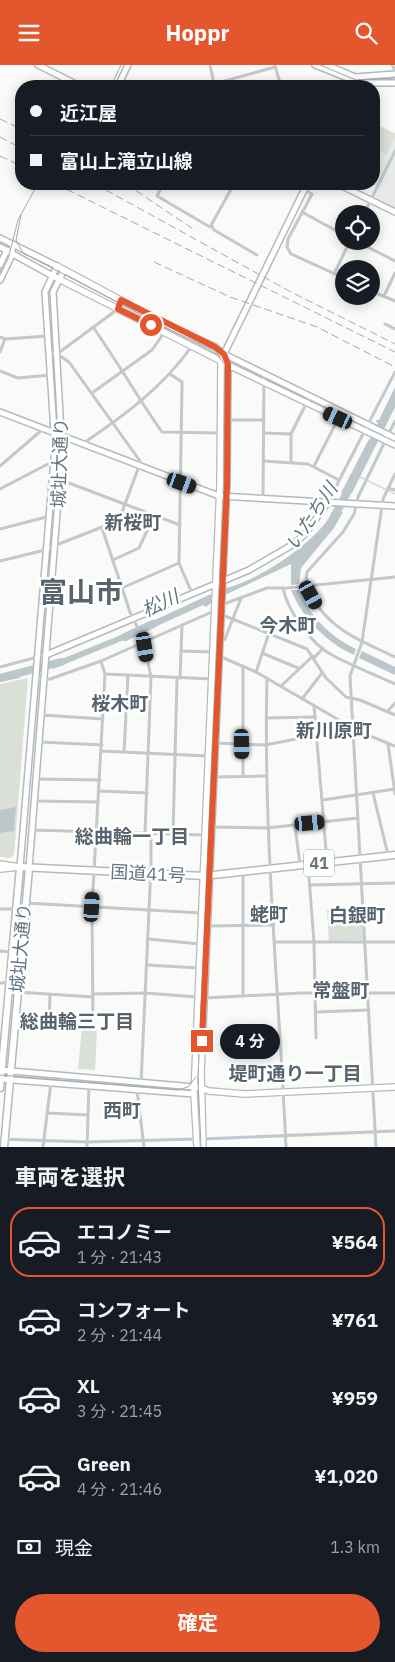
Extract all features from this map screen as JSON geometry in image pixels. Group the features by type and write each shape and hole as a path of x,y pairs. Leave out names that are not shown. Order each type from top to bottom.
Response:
{"highway":[{"name":"国道41号","path":"20,867 207,876 392,855"},
{"name":"城址大通り","path":"0,1087 20,867"},
{"name":"城址大通り","path":"3,1142 29,868"}],"main road":[{"path":"57,266 215,347 224,354 228,365 228,420 222,497 219,602 211,679 205,835 207,926 201,998 197,1087 194,1094 199,1139 203,1147"},
{"path":"51,275 221,361 222,497"},
{"path":"201,998 202,913 212,827 219,656 218,613"},
{"path":"0,864 20,867"},
{"path":"0,869 20,867"},
{"path":"197,1087 209,1091 245,1094 395,1087"},
{"path":"196,1147 199,1139 201,1094 197,1087"},
{"path":"194,1094 209,1091"}],"street":[{"path":"38,65 68,80"},
{"path":"121,80 128,65"},
{"path":"210,65 213,80"},
{"path":"316,65 350,80"},
{"path":"327,65 352,80"},
{"path":"392,65 395,70"},
{"path":"230,80 275,66 280,80"},
{"path":"370,80 395,74"},
{"path":"380,83 395,83"},
{"path":"380,180 395,151"},
{"path":"160,190 157,196 212,226 214,230 257,255"},
{"path":"212,226 231,190"},
{"path":"304,190 221,361 338,418 368,428"},
{"path":"308,190 312,194 288,239 287,247 291,254 334,274 346,250"},
{"path":"350,190 395,212"},
{"path":"368,205 375,190"},
{"path":"302,212 335,230"},
{"path":"0,237 57,266 51,275 0,247"},
{"path":"0,280 13,244"},
{"path":"374,250 395,261"},
{"path":"0,265 9,253"},
{"name":"城址大通り","path":"29,868 63,437 53,292 64,270"},
{"path":"384,296 395,273"},
{"name":"城址大通り","path":"20,867 54,464 55,434 45,292 51,275"},
{"path":"380,294 395,301"},
{"path":"57,354 118,309 121,300"},
{"path":"385,324 395,329"},
{"path":"93,327 124,370 141,402 162,433 221,433"},
{"path":"92,393 152,349 165,332"},
{"path":"0,337 5,339 48,336"},
{"path":"0,352 5,339"},
{"path":"82,445 141,402 170,374 192,346"},
{"path":"0,561 48,548 115,522 125,504 139,466 140,461 69,362 57,354 50,354"},
{"path":"224,354 342,411 386,437 395,445"},
{"path":"0,371 18,378 51,375"},
{"path":"0,667 46,657 135,622 192,593 249,570 292,545 315,523 331,503 339,480 368,428 395,373"},
{"path":"170,374 182,382 182,483 178,563 192,593"},
{"path":"263,500 264,374"},
{"path":"291,462 291,434 310,395"},
{"path":"314,466 342,411"},
{"path":"0,413 222,497 395,506"},
{"path":"228,420 264,420"},
{"path":"395,421 355,504 354,515 343,532 307,572 306,585 326,618 346,633 395,657"},
{"path":"0,466 43,429"},
{"path":"264,433 291,434"},
{"path":"386,437 395,438"},
{"path":"264,461 291,462 314,466 339,480"},
{"path":"1,487 48,464 54,464"},
{"path":"376,1147 350,676 362,642 381,505 395,474"},
{"path":"61,480 180,525"},
{"path":"388,488 395,489"},
{"path":"113,560 139,548 154,515"},
{"path":"0,529 50,516"},
{"path":"102,528 122,588 143,637 151,677 145,833"},
{"path":"122,588 178,563"},
{"path":"219,602 241,598 267,587 285,588 395,577"},
{"path":"285,588 293,613 311,637 323,648 330,654 354,663 395,684"},
{"path":"219,642 225,639 241,598"},
{"path":"37,678 44,678 101,661 182,625 218,613 307,649 314,657 322,673 346,697 352,697 395,715"},
{"path":"173,834 174,755 182,625"},
{"path":"256,672 269,633"},
{"path":"281,687 298,668 323,648"},
{"path":"181,651 213,652"},
{"path":"262,653 298,668"},
{"path":"219,656 256,672 354,728 395,746"},
{"path":"93,1026 92,907 105,674 101,661"},
{"path":"243,667 243,776"},
{"path":"302,699 322,673"},
{"path":"105,674 211,679"},
{"path":"124,752 128,675"},
{"path":"267,678 265,745 267,828 286,1147"},
{"path":"388,711 395,703"},
{"path":"314,706 328,863"},
{"path":"41,715 103,719"},
{"path":"266,718 315,717"},
{"path":"215,743 265,745 318,737 354,728"},
{"path":"39,741 102,745"},
{"path":"388,743 395,794"},
{"path":"101,751 209,756"},
{"path":"214,777 266,776"},
{"path":"36,779 100,780"},
{"path":"323,800 394,789"},
{"path":"99,791 147,793"},
{"path":"373,793 392,855"},
{"path":"34,801 98,802"},
{"path":"212,827 267,828 358,818"},
{"path":"295,825 300,865"},
{"path":"32,830 205,835"},
{"path":"141,1083 151,837 145,833"},
{"path":"308,865 314,942 316,1038"},
{"path":"243,872 243,996"},
{"path":"310,885 395,883"},
{"path":"25,903 202,913"},
{"path":"0,909 16,909"},
{"path":"207,926 274,925"},
{"path":"148,939 201,944"},
{"path":"275,942 395,942"},
{"path":"0,951 12,952"},
{"path":"147,965 200,968"},
{"path":"0,983 9,983"},
{"path":"17,992 50,995 145,993 201,998 315,993 395,993"},
{"path":"49,1022 50,995"},
{"path":"316,1011 369,1010"},
{"path":"1,1070 197,1087"},
{"path":"0,1079 194,1094"},
{"path":"43,1147 51,1082"},
{"path":"87,1147 89,1085"},
{"path":"137,1089 144,1147"},
{"path":"47,1113 88,1115"},
{"path":"3,1142 143,1141 395,1131"}],"shaded area":[{"path":"380,126 395,133 395,209 375,199 378,190 380,190"},
{"path":"380,127 395,134 387,155 380,151"},
{"path":"395,387 395,407 385,427 377,423 376,420 379,420"},
{"name":"いたち川","path":"369,439 377,443 352,493 341,493"},
{"name":"いたち川","path":"330,512 343,512 334,528 301,568 299,584 291,585 291,564 225,595 225,588 252,578 300,548 325,524 332,513"},
{"name":"いたち川","path":"291,590 300,590 315,617 330,632 356,649 354,655 344,650 316,629 302,611"},
{"name":"松川","path":"211,594 211,603 206,607 203,605 144,632 142,626"},
{"name":"松川","path":"133,630 136,635 53,669 53,663 57,661"},
{"path":"362,651 395,667 395,675 359,658"},
{"path":"28,669 28,674 20,676 20,678 0,682 0,676"},
{"path":"28,678 14,855 10,858 0,857 0,684"},
{"path":"16,807 14,831 0,833 0,810"},
{"path":"361,908 363,940 329,941 327,910"},
{"path":"82,1027 97,1028 95,1070 78,1069"}],"waterway":[{"name":"いたち川","path":"370,448 395,398"},
{"path":"360,477 385,489"},
{"name":"いたち川","path":"333,519 351,485"},
{"path":"389,491 395,494"},
{"name":"松川","path":"125,637 153,624"},
{"name":"松川","path":"0,678 61,662"}],"tram line":[{"path":"114,80 121,65"},
{"path":"320,65 356,80 395,78"},
{"path":"0,275 8,259 18,220 34,190"},
{"path":"21,215 16,240 23,253 217,354 225,365 224,486 198,1078 201,1147"},
{"path":"0,1075 177,1090 188,1087 196,1077"}],"railway":[{"path":"0,119 15,126"},
{"path":"0,137 15,145"},
{"path":"0,156 15,163"},
{"path":"68,190 395,352"},
{"path":"106,190 291,292 395,344"},
{"path":"135,190 196,231"},
{"path":"154,262 230,297 317,327 395,367"}],"district":[{"name":"新桜町","path":"133,522"},
{"name":"富山市","path":"81,592"},
{"name":"今木町","path":"288,625"},
{"name":"桜木町","path":"120,703"},
{"name":"新川原町","path":"334,730"},
{"name":"総曲輪一丁目","path":"132,836"},
{"name":"蛯町","path":"269,914"},
{"name":"白銀町","path":"357,915"},
{"name":"常盤町","path":"341,990"},
{"name":"総曲輪三丁目","path":"77,1021"},
{"name":"堤町通り一丁目","path":"295,1073"},
{"name":"西町","path":"122,1110"}],"route":[{"path":"151,325 118,309 121,300 215,347 224,354 228,364 227,486 202,1041"}]}
